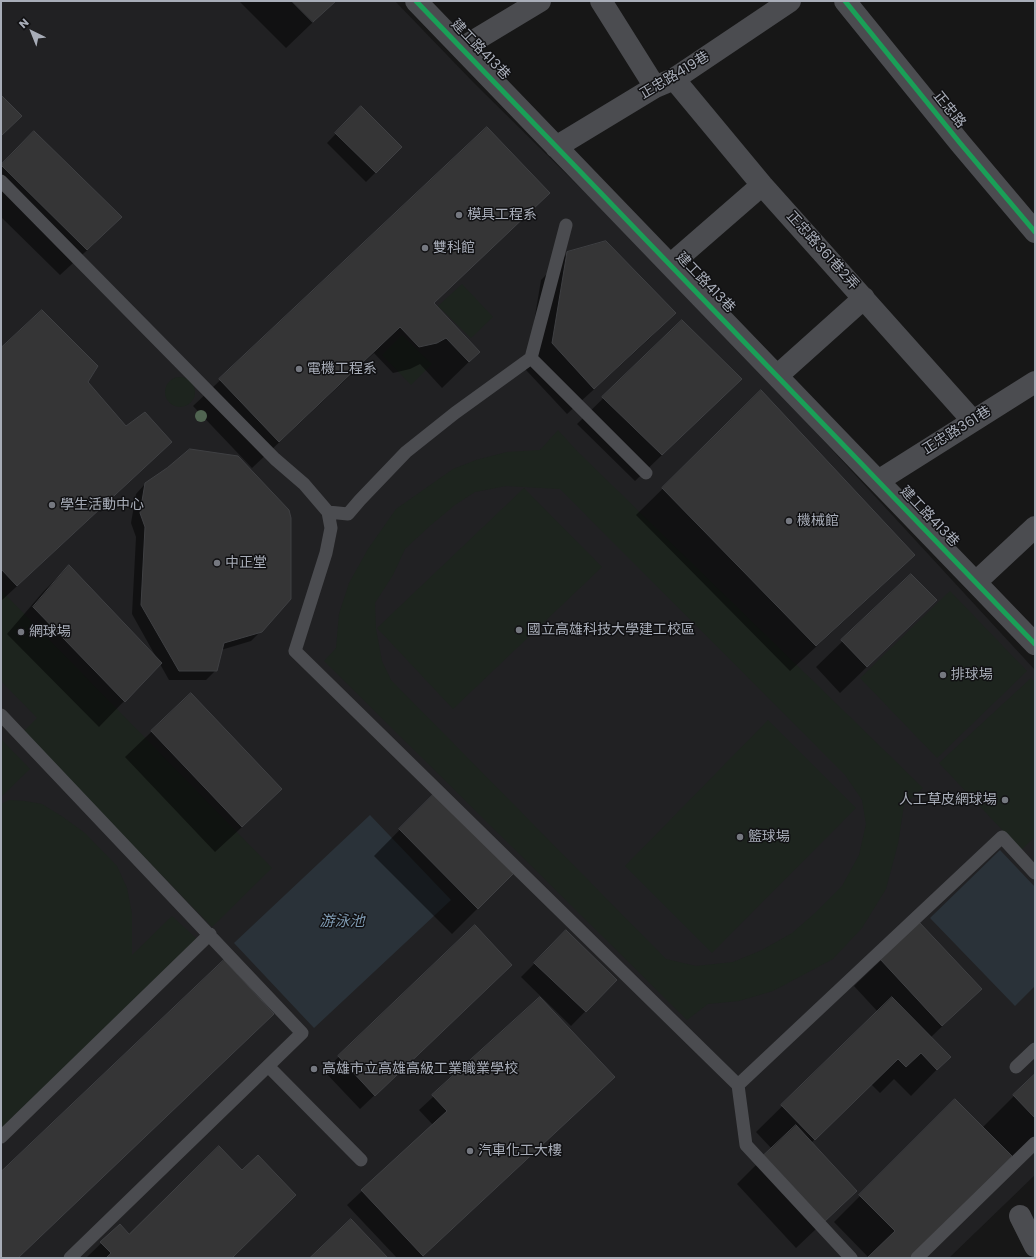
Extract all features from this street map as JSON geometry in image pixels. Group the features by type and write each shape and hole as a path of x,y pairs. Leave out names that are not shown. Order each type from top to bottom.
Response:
{"street":[{"name":"建工路413巷","path":"416,1 1035,644"},
{"path":"462,48 540,1"},
{"name":"正忠路361巷2弄","path":"601,1 665,83 762,185 973,421"},
{"name":"正忠路419巷","path":"556,147 665,83 790,1"},
{"name":"正忠路","path":"851,3 960,143 1035,232"},
{"path":"670,265 762,185"},
{"path":"777,376 864,298"},
{"name":"正忠路361巷","path":"878,481 1035,382"},
{"path":"976,582 1035,527"},
{"path":"1020,1216 1035,1246"}],"lane":[{"path":"1,181 275,459 304,484 328,512 330,528 326,553 295,651 738,1085 746,1145 851,1258"},
{"path":"328,512 348,514 406,452 455,413 531,358 566,225"},
{"path":"531,358 646,473"},
{"path":"1,715 302,1032 70,1258"},
{"path":"738,1085 1002,838 1035,873"},
{"path":"1,1137 210,934"},
{"path":"1016,1067 1035,1049"},
{"path":"268,1066 361,1160"},
{"path":"917,1258 1035,1143"}],"shaded area":[{"name":"國立高雄科技大學建工校區","path":"1,1 395,1 474,83 619,226 765,377 1035,670 1035,1175 949,1258 1,1258"},
{"path":"462,284 493,317 471,338 438,306"},
{"path":"402,335 432,364 411,385 382,355"},
{"path":"180,377 191,381 195,392 191,403 180,407 169,403 165,392 169,381"},
{"path":"558,430 577,451 923,788 904,805 898,844 886,889 862,928 833,959 773,991 739,1001 708,1004 687,1020 324,661 336,648 339,614 349,583 368,549 396,509 453,469 476,460 507,452 540,450","holes":["506,486 560,489 845,775 862,800 866,824 859,855 842,886 792,933 762,950 733,962 696,966 666,959 391,680 382,661 376,629 375,603 393,575 405,549 455,505 475,492"]},
{"path":"524,488 602,567 453,709 377,628"},
{"path":"1,590 272,868 212,927 23,732 37,718 1,681"},
{"name":"排球場","path":"950,591 1027,671 937,758 860,678"},
{"name":"人工草皮網球場","path":"1031,678 1035,682 1035,837 1021,850 939,763"},
{"name":"籃球場","path":"768,720 856,808 712,953 625,866"},
{"path":"1,739 30,769 1,797"},
{"path":"9,800 42,804 85,833 117,866 127,888 132,914 132,955 172,916 198,940 1,1128 1,804"}],"water":[{"name":"游泳池","path":"370,815 451,900 314,1028 234,943"},
{"path":"1000,850 1035,887 1035,986 1015,1006 930,918"}],"building":[{"path":"292,1 336,1 313,22"},
{"path":"1,95 22,116 1,136"},
{"path":"361,106 402,147 376,173 335,133"},
{"name":"雙科館","path":"487,127 550,193 434,303 480,352 469,362 446,338 437,343 419,347 400,327 279,442 219,379"},
{"path":"34,131 122,217 87,250 1,165"},
{"path":"606,241 676,313 594,389 552,343 567,252"},
{"name":"學生活動中心","path":"42,310 98,366 88,382 126,426 145,412 172,442 17,586 1,569 1,348"},
{"path":"682,320 742,379 662,455 602,397"},
{"name":"機械館","path":"761,390 915,555 816,646 662,488"},
{"name":"中正堂","path":"190,449 238,456 289,510 291,518 291,599 262,632 224,643 217,671 179,671 141,605 145,527 140,513 145,483 167,468"},
{"path":"69,565 162,663 125,702 33,607"},
{"path":"911,574 937,600 867,667 841,640"},
{"path":"191,693 282,789 242,827 151,731"},
{"path":"436,792 515,872 478,909 399,829"},
{"path":"919,922 982,989 942,1026 880,959"},
{"path":"475,925 512,965 375,1096 338,1056"},
{"path":"566,930 617,980 586,1012 534,963"},
{"path":"224,960 274,1014 18,1258 1,1258 1,1172"},
{"name":"汽車化工大樓","path":"540,997 615,1077 423,1256 361,1190 447,1111 432,1095"},
{"path":"892,997 951,1057 937,1070 921,1053 906,1067 898,1059 815,1140 781,1105"},
{"path":"1035,1074 1035,1118 1013,1095"},
{"path":"955,1099 1012,1156 911,1258 867,1258 895,1231 859,1195"},
{"path":"796,1125 857,1191 823,1223 762,1157"},
{"path":"219,1146 242,1170 258,1155 296,1195 232,1258 106,1258 111,1253 100,1242 120,1224 129,1234"},
{"path":"351,1219 388,1258 310,1258"}],"cycle path":[{"path":"416,1 1035,644"},
{"path":"845,1 960,143 1035,232"}],"place":[{"name":"模具工程系","path":"459,215"},
{"name":"雙科館","path":"425,248"},
{"name":"電機工程系","path":"299,369"},
{"name":"學生活動中心","path":"52,505"},
{"name":"機械館","path":"789,521"},
{"name":"中正堂","path":"217,563"},
{"name":"國立高雄科技大學建工校區","path":"519,630"},
{"name":"網球場","path":"21,632"},
{"name":"排球場","path":"943,675"},
{"name":"人工草皮網球場","path":"1005,800"},
{"name":"籃球場","path":"740,837"},
{"name":"高雄市立高雄高級工業職業學校","path":"314,1069"},
{"name":"汽車化工大樓","path":"470,1151"}]}
